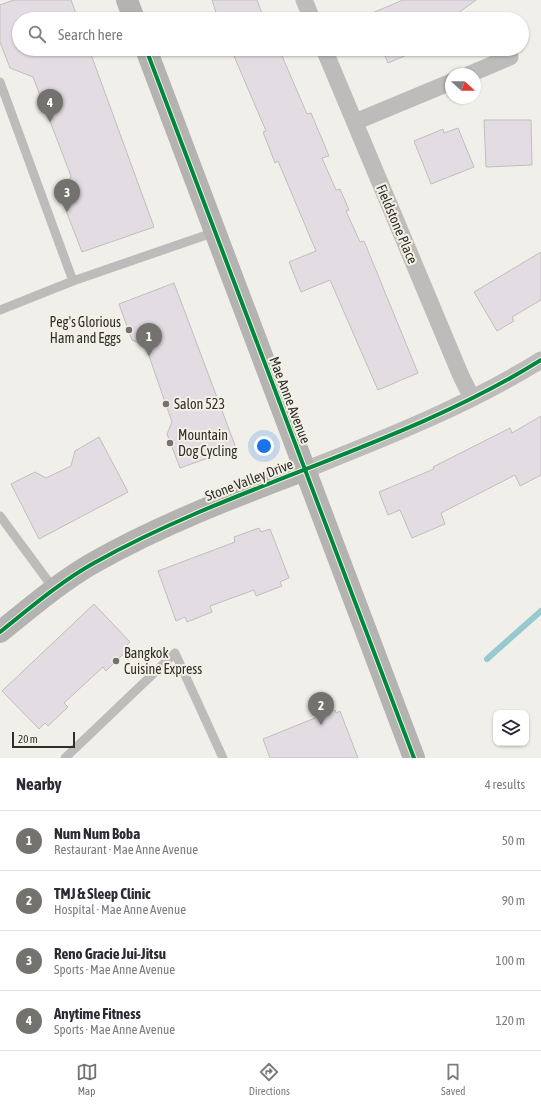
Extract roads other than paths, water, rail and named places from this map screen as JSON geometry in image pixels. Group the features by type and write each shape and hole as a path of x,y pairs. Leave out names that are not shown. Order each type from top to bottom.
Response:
{"main road":[{"path":"127,0 131,12"},
{"name":"Mae Anne Avenue","path":"149,56 414,758"},
{"name":"Stone Valley Drive","path":"0,632 54,590 93,563 205,509 305,470"}],"street":[{"path":"304,0 309,12"},
{"name":"Fieldstone Place","path":"327,56 472,398"},
{"path":"481,69 510,57"},
{"path":"354,122 445,84"},
{"name":"Stone Valley Drive","path":"305,470 397,434 472,398 541,360"}],"lane":[{"path":"0,82 73,281"},
{"path":"0,310 73,281 215,232"},
{"path":"0,516 54,590"},
{"path":"65,758 174,653 223,758"}],"waterway":[{"path":"487,659 541,611"}],"place":[{"name":"Anytime Fitness","path":"50,122"},
{"name":"Reno Gracie Jui-Jitsu","path":"67,212"},
{"name":"Peg's Glorious Ham and Eggs","path":"129,330"},
{"name":"Num Num Boba","path":"149,356"},
{"name":"Salon 523","path":"166,404"},
{"name":"Mountain Dog Cycling","path":"170,443"},
{"name":"Bangkok Cuisine Express","path":"116,661"},
{"name":"TMJ & Sleep Clinic","path":"321,725"}]}
